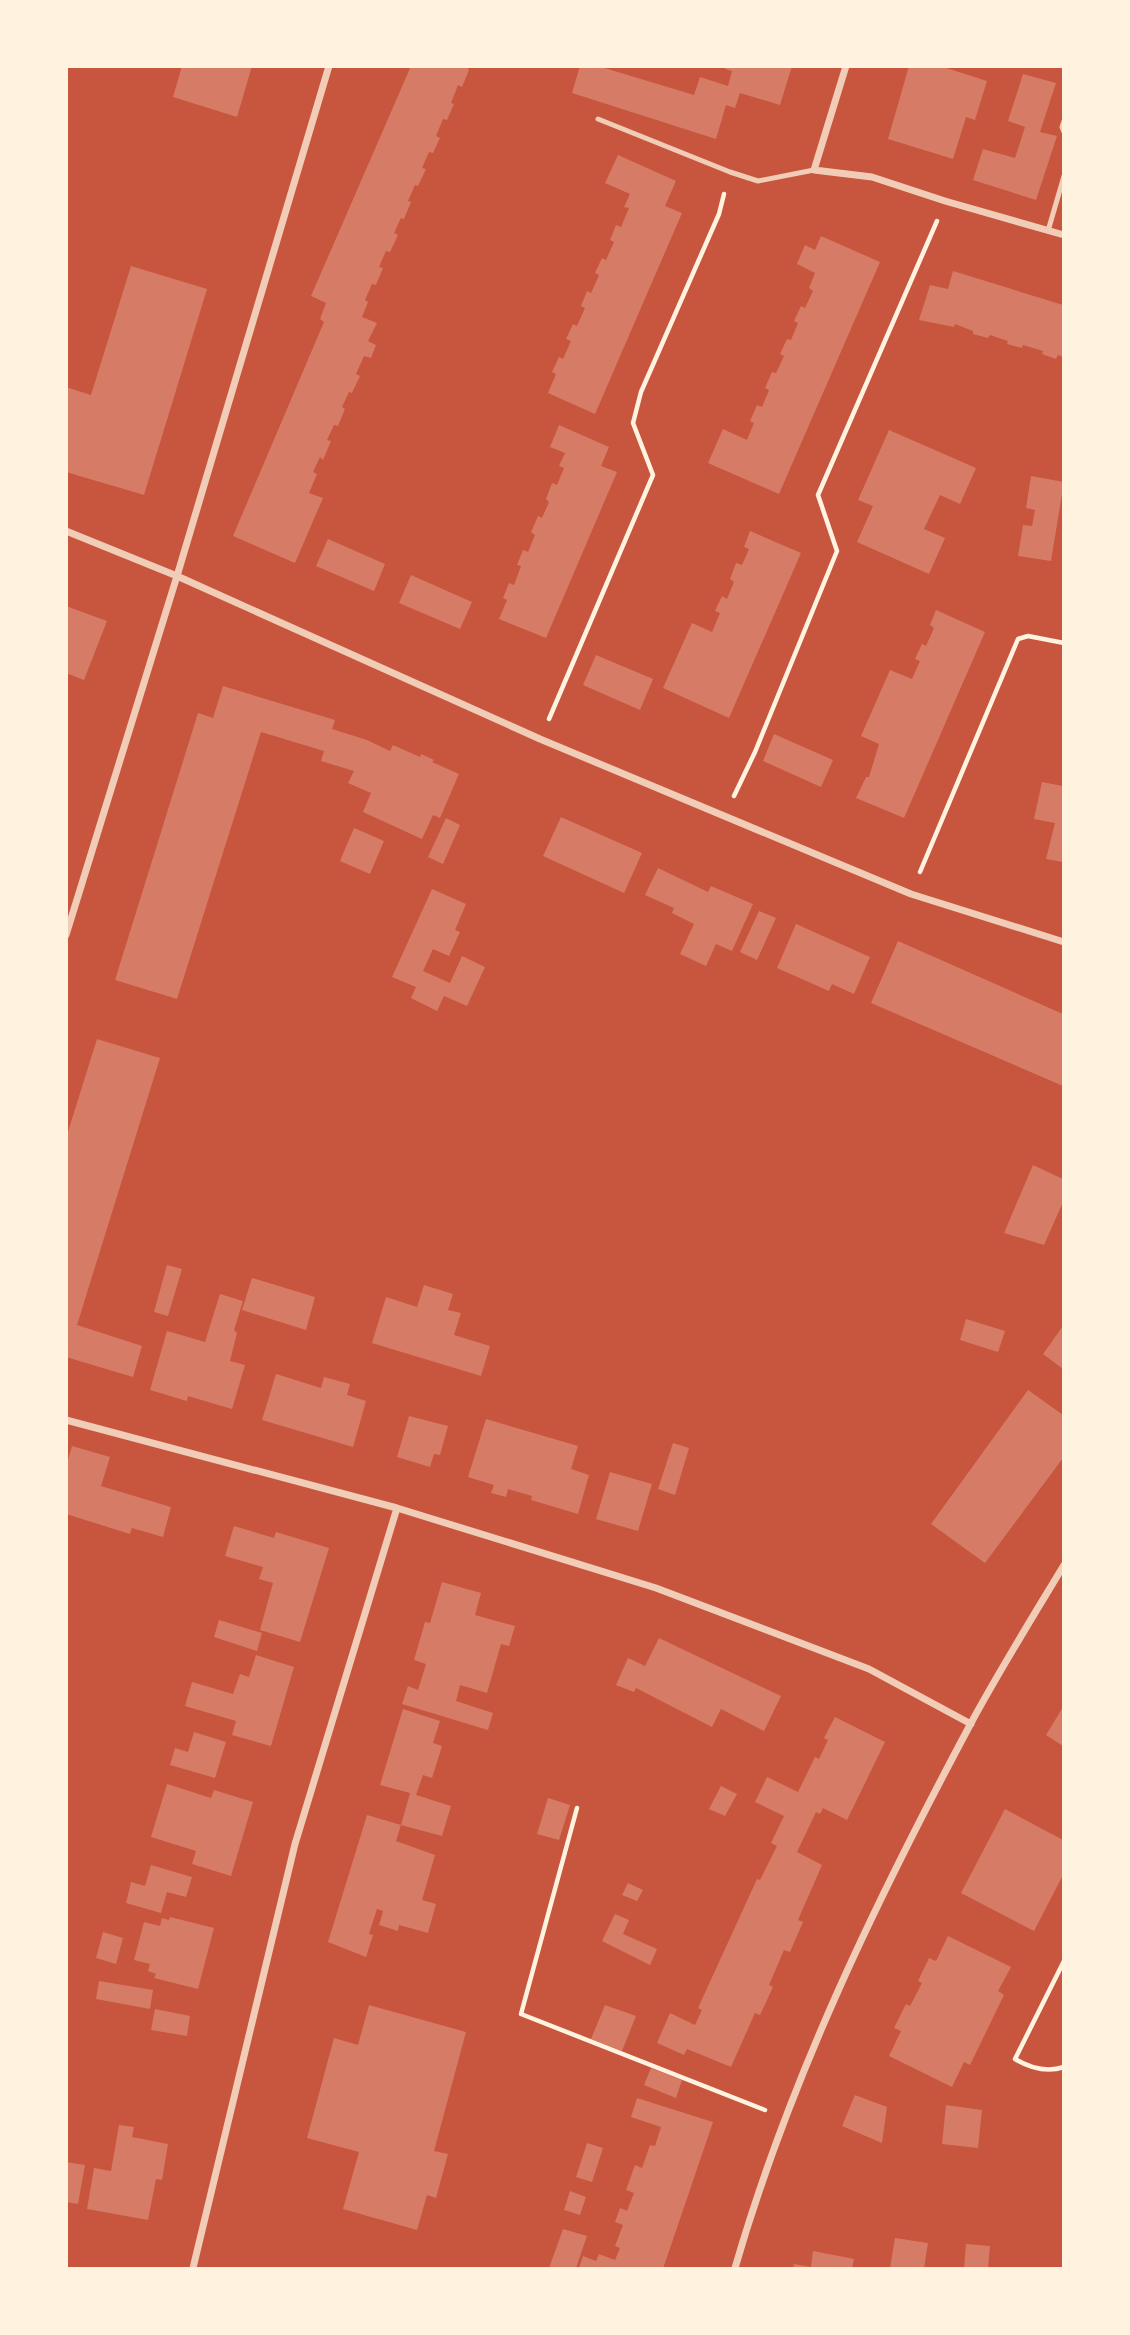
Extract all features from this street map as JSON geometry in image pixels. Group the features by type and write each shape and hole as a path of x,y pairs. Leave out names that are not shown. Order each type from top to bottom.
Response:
{"street":[{"path":"66,935 177,576 329,66"},
{"path":"846,66 814,170 872,177 1063,235"},
{"path":"66,531 177,576 540,739 911,894 1063,942"},
{"path":"66,1420 397,1508 656,1588 869,1669 971,1724"},
{"path":"193,2269 295,1844 397,1508"},
{"path":"735,2269 784,2117 883,1893 971,1724 1063,1565"}],"lane":[{"path":"598,119 758,181 814,170"},
{"path":"1063,121 1063,132"},
{"path":"1048,230 1063,176"}],"path":[{"path":"540,739 653,475 633,423 641,392 719,214 730,172"},
{"path":"724,816 755,752 837,551 818,495 945,201"},
{"path":"911,894 1018,639 1028,636 1063,643"},
{"path":"577,1808 521,2014 784,2117"},
{"path":"1063,1961 1015,2059 1038,2069 1063,2067"}],"building":[{"path":"182,66 252,66 237,117 173,97"},
{"path":"411,66 466,66 469,70 462,87 458,85 447,120 443,119 436,136 440,138 433,153 429,152 422,168 426,169 418,186 415,185 404,219 401,218 394,233 398,235 390,252 386,251 379,267 383,268 376,285 372,284 365,300 368,302 362,317 377,323 368,341 376,345 371,358 364,356 356,374 360,376 342,407 345,409 338,426 334,425 327,440 331,441 323,460 320,457 313,472 317,474 309,493 323,498 295,563 233,536 324,322 320,319 326,303 311,296"},
{"path":"580,66 598,66 694,95 700,77 728,86 732,71 725,69 726,66 792,66 780,105 740,93 735,108 726,105 716,139 572,93"},
{"path":"909,66 940,66 987,81 975,120 966,117 953,159 888,139"},
{"path":"1023,74 1056,83 1040,132 1057,136 1036,200 973,180 983,149 1015,158 1025,127 1008,121"},
{"path":"618,155 676,181 665,206 682,213 595,414 548,393 556,374 552,372 559,357 563,359 571,341 566,339 573,324 577,326 585,308 581,306 587,291 591,293 599,275 595,273 602,258 606,260 614,242 610,240 616,225 621,227 629,208 624,207 630,194 605,183"},
{"path":"821,236 880,262 779,494 708,463 723,429 747,440 754,423 750,421 757,405 762,407 769,390 765,388 772,372 776,373 784,356 780,354 787,339 791,340 798,323 794,321 801,306 805,308 813,291 809,288 815,273 797,264 805,245 815,250"},
{"path":"131,266 207,289 144,495 66,472 66,387 91,395"},
{"path":"953,271 1063,305 1063,357 1058,355 1056,359 1042,354 1043,351 1007,344 1008,341 990,335 988,338 973,334 973,331 955,324 954,327 919,320 930,285 948,289"},
{"path":"559,425 609,447 601,466 617,472 546,638 499,619 507,600 503,598 509,583 514,585 521,566 517,565 523,550 528,552 535,535 531,532 538,516 542,518 549,502 546,499 552,483 557,485 564,468 559,466 565,453 550,447"},
{"path":"889,430 976,468 960,504 940,495 924,529 945,538 929,574 857,542 873,506 858,500"},
{"path":"1031,476 1064,482 1051,561 1018,556 1023,525 1032,526 1035,510 1026,508"},
{"path":"750,531 801,553 729,718 663,688 692,623 712,632 720,613 715,611 722,596 727,599 734,582 730,579 736,563 742,565 749,549 744,547"},
{"path":"328,539 385,564 374,591 316,566"},
{"path":"411,575 472,602 460,629 399,603"},
{"path":"66,606 107,621 84,680 66,673"},
{"path":"936,610 985,632 904,818 856,798 866,777 869,777 879,744 861,736 890,670 912,679 920,661 915,659 922,644 926,646 934,628 930,625"},
{"path":"596,655 653,679 640,710 583,685"},
{"path":"223,686 335,720 332,729 367,740 390,751 393,745 420,757 421,754 459,774 440,818 433,815 422,839 363,812 371,793 348,783 354,771 321,761 324,751 261,732 177,999 115,980 198,713 213,718"},
{"path":"774,734 833,760 821,787 763,761"},
{"path":"1042,782 1063,786 1063,862 1046,859 1055,823 1034,819"},
{"path":"561,817 642,853 624,893 543,856"},
{"path":"446,818 460,825 443,864 428,857"},
{"path":"354,828 384,841 370,874 340,861"},
{"path":"658,868 708,892 711,886 753,904 732,951 716,944 706,966 680,954 694,924 672,913 674,908 645,895"},
{"path":"432,889 466,904 455,930 460,932 449,956 433,949 423,971 450,983 462,956 485,967 467,1006 444,996 437,1011 411,998 416,987 392,977"},
{"path":"759,911 776,918 757,960 740,952"},
{"path":"796,924 870,957 854,994 832,984 829,991 777,968"},
{"path":"898,941 1063,1014 1063,1086 871,1003"},
{"path":"97,1039 160,1058 77,1325 142,1346 133,1377 66,1357 66,1138"},
{"path":"1033,1165 1063,1179 1063,1202 1044,1245 1004,1233"},
{"path":"167,1265 182,1269 168,1316 154,1312"},
{"path":"252,1278 315,1297 306,1330 242,1310"},
{"path":"424,1285 453,1294 448,1310 461,1313 454,1335 490,1346 481,1376 372,1343 386,1297 417,1307"},
{"path":"220,1294 243,1301 234,1330 237,1333 230,1361 245,1365 232,1409 188,1396 187,1401 150,1390 167,1331 205,1342"},
{"path":"966,1319 1005,1331 998,1352 960,1340"},
{"path":"1063,1326 1063,1369 1043,1354"},
{"path":"276,1374 321,1388 324,1377 350,1384 347,1395 366,1401 353,1447 262,1420"},
{"path":"1028,1390 1063,1415 1063,1458 985,1563 931,1524"},
{"path":"409,1416 448,1426 440,1455 434,1454 430,1467 397,1457"},
{"path":"486,1419 578,1446 571,1469 589,1475 578,1514 531,1500 532,1496 508,1489 506,1497 491,1493 494,1485 468,1477"},
{"path":"673,1443 689,1448 675,1495 658,1489"},
{"path":"72,1446 110,1457 101,1486 171,1507 163,1537 132,1528 130,1534 66,1514 66,1466"},
{"path":"610,1472 652,1484 638,1531 596,1519"},
{"path":"234,1526 274,1538 276,1532 329,1548 300,1642 260,1630 273,1583 259,1579 263,1567 225,1556"},
{"path":"442,1582 481,1593 475,1615 515,1626 509,1646 501,1644 487,1693 460,1685 456,1701 493,1713 488,1730 402,1704 408,1686 418,1690 426,1664 414,1660 425,1622 430,1623"},
{"path":"219,1620 262,1633 257,1651 214,1637"},
{"path":"659,1638 781,1696 764,1731 721,1709 712,1727 636,1688 634,1692 616,1685 628,1658 645,1666"},
{"path":"256,1655 294,1667 271,1746 232,1735 236,1721 185,1706 192,1682 233,1694 240,1674 249,1677"},
{"path":"1063,1707 1063,1746 1046,1735"},
{"path":"403,1709 440,1721 433,1743 442,1746 432,1778 423,1775 416,1795 451,1806 442,1836 401,1825 410,1793 380,1785"},
{"path":"835,1717 885,1742 847,1820 823,1808 820,1814 816,1812 797,1852 822,1865 798,1920 803,1922 790,1952 784,1950 769,1985 773,1987 760,2015 755,2013 731,2067 687,2049 684,2055 657,2043 670,2013 695,2025 702,2010 698,2008 757,1879 760,1880 777,1846 771,1843 784,1816 755,1802 767,1777 798,1792 815,1757 819,1759 828,1740 824,1738"},
{"path":"194,1732 226,1742 215,1778 170,1765 175,1748 188,1752"},
{"path":"167,1784 211,1798 214,1790 253,1802 231,1876 192,1864 196,1851 151,1837"},
{"path":"721,1786 737,1794 725,1816 709,1809"},
{"path":"548,1798 570,1805 559,1840 537,1834"},
{"path":"1005,1809 1063,1840 1063,1875 1034,1931 961,1893"},
{"path":"367,1815 401,1825 396,1841 435,1855 422,1900 436,1904 428,1933 399,1925 398,1931 379,1925 383,1911 377,1909 369,1934 373,1935 366,1957 328,1942"},
{"path":"151,1865 192,1877 186,1897 167,1892 161,1913 126,1903 131,1882 145,1886"},
{"path":"628,1883 643,1890 637,1901 622,1895"},
{"path":"615,1914 629,1920 623,1934 657,1949 650,1965 602,1941"},
{"path":"170,1917 214,1928 198,1989 154,1978 156,1974 148,1971 150,1964 134,1960 144,1922 160,1926 162,1918 169,1920"},
{"path":"103,1932 123,1938 116,1964 96,1958"},
{"path":"948,1936 1011,1967 998,1991 1004,1995 970,2065 964,2062 952,2087 889,2056 901,2031 894,2028 906,2004 910,2006 922,1983 918,1981 929,1958 936,1961"},
{"path":"99,1981 153,1990 150,2009 96,1999"},
{"path":"369,2005 466,2032 434,2151 448,2154 436,2198 427,2195 417,2230 343,2209 359,2152 307,2138 334,2038 358,2045"},
{"path":"605,2005 636,2016 622,2051 591,2039"},
{"path":"155,2009 190,2016 187,2036 151,2030"},
{"path":"651,2068 682,2080 676,2098 644,2085"},
{"path":"855,2095 887,2107 882,2143 842,2126"},
{"path":"637,2098 713,2122 665,2263 663,2268 579,2268 583,2256 596,2261 599,2254 615,2260 620,2248 615,2246 623,2225 615,2222 620,2208 627,2211 634,2193 626,2190 635,2165 642,2168 650,2145 655,2146 661,2127 631,2117"},
{"path":"946,2105 982,2110 978,2148 942,2144"},
{"path":"119,2125 134,2127 132,2137 168,2144 162,2180 156,2179 148,2220 87,2209 94,2168 111,2171"},
{"path":"587,2143 603,2148 592,2182 576,2177"},
{"path":"66,2162 85,2165 78,2204 66,2202"},
{"path":"570,2191 586,2197 580,2215 564,2210"},
{"path":"563,2229 587,2236 576,2268 549,2268"},
{"path":"895,2238 928,2243 924,2268 890,2268"},
{"path":"966,2244 990,2246 988,2268 964,2268"},
{"path":"813,2251 854,2259 852,2268 793,2268 794,2264 811,2267"}]}
